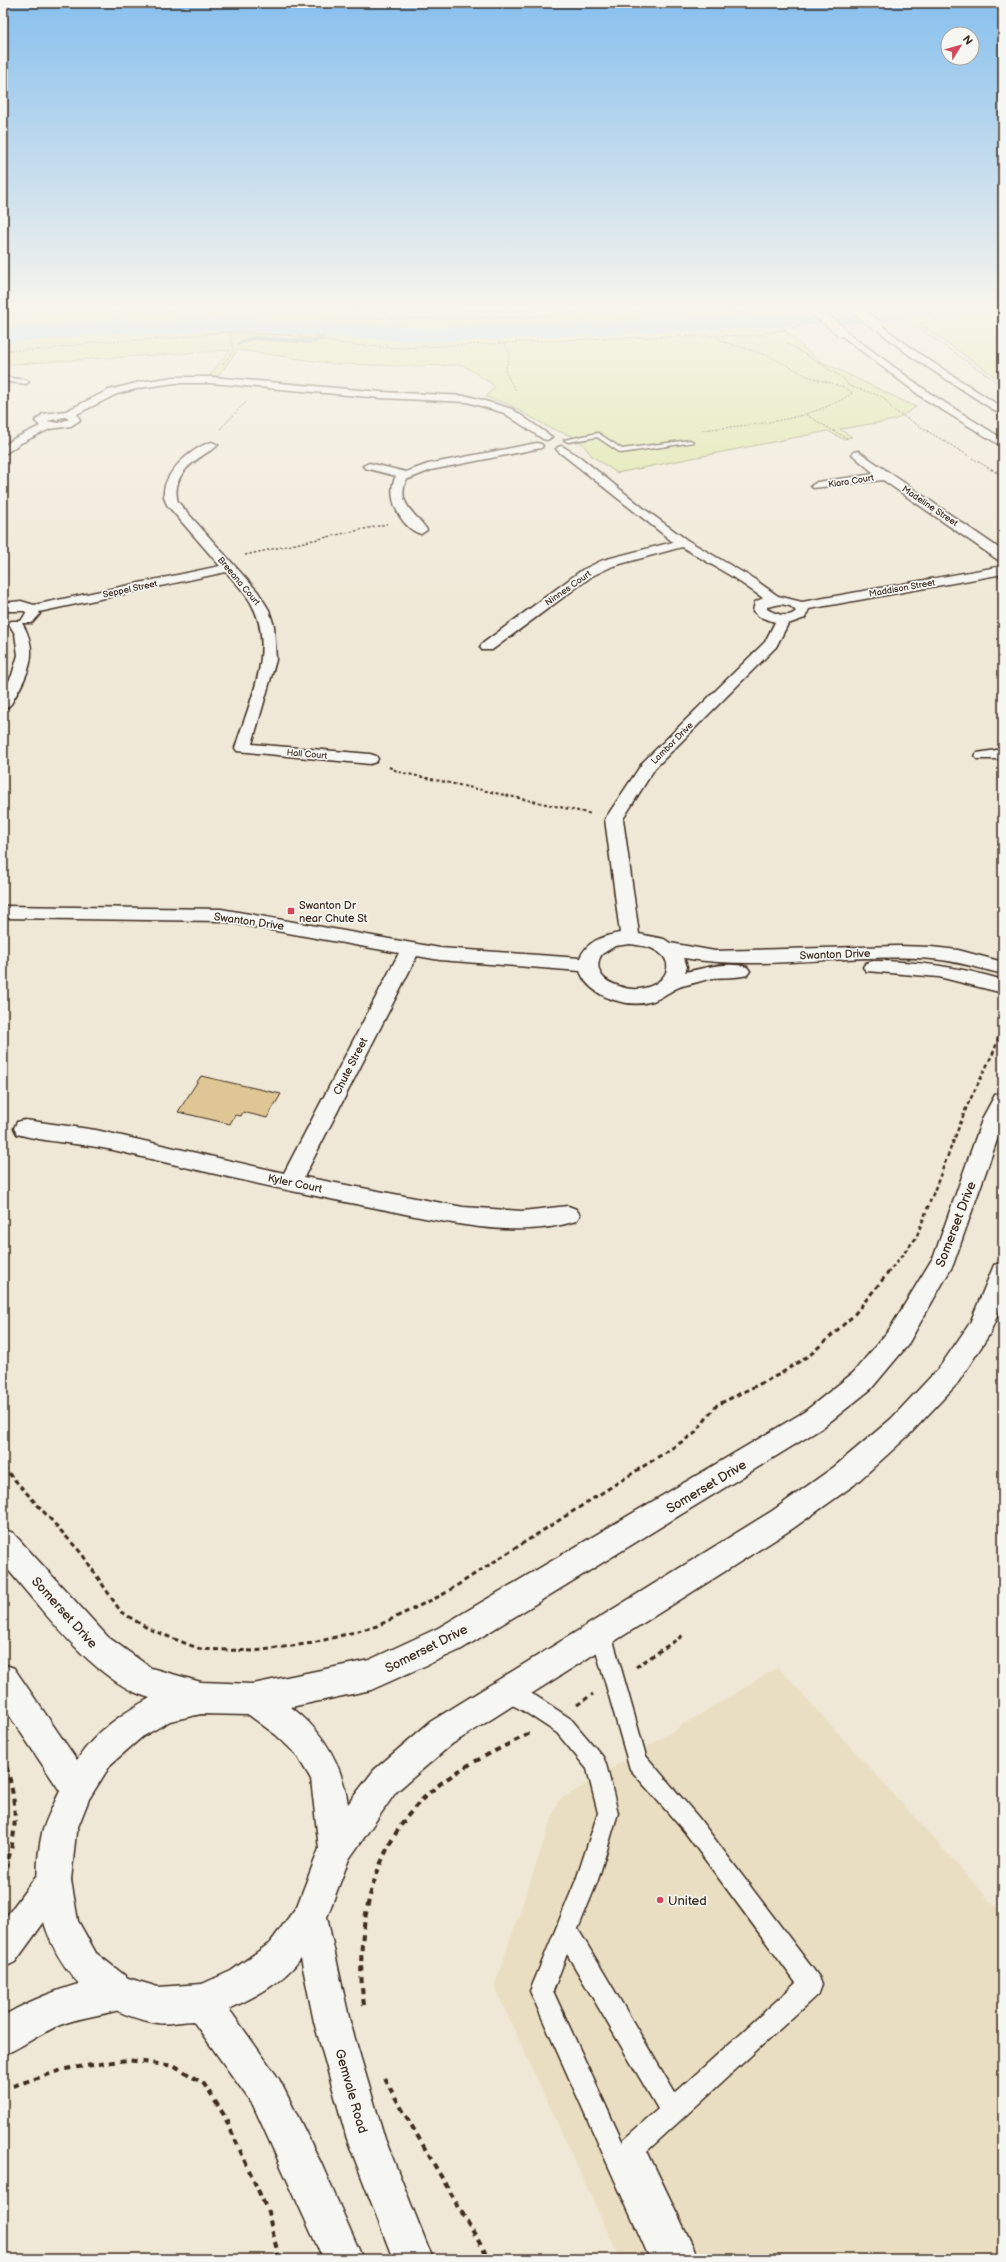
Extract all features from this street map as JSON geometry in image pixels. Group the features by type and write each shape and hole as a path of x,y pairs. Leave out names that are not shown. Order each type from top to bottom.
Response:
{"main road":[{"path":"3,452 17,441 48,426 42,424 41,419 50,416"},
{"path":"515,416 547,437"},
{"path":"939,416 1000,449"},
{"path":"537,446 537,440 547,437 559,437 599,476 644,516 683,543 752,582 774,600"},
{"path":"422,530 412,522 396,496 398,484 406,475 440,464 537,446 545,449 565,444"},
{"name":"Breeana Court","path":"212,445 185,463 180,469 169,492 172,503 260,606 268,626 271,646 265,678 243,748"},
{"name":"Madeline Street","path":"858,454 885,476 1003,556"},
{"path":"369,466 406,475"},
{"name":"Kiara Court","path":"817,486 885,476"},
{"name":"Ninnes Court","path":"487,647 586,573 608,563 683,543"},
{"name":"Seppel Street","path":"32,610 225,564"},
{"name":"Maddison Street","path":"800,606 1003,570"},
{"path":"774,600 789,601 800,606 803,610 798,617 782,619 769,617 760,611 760,605 774,600"},
{"path":"3,704 19,676 26,654 23,637 9,624 31,617 33,614 32,610 21,605 4,604"},
{"name":"Lambor Drive","path":"614,819 649,765 771,644 782,619"},
{"name":"Hall Court","path":"243,748 370,759"},
{"path":"983,756 1003,754"},
{"path":"614,819 630,938"},
{"name":"Swanton Drive","path":"3,912 221,915 410,950 477,958 588,965"},
{"path":"630,938 650,941 667,949 674,956 678,964 678,973 674,981 666,989 653,994 639,996 623,995 609,991 597,983 590,974 588,965 590,954 600,945 614,939 630,938"},
{"name":"Swanton Drive","path":"667,949 715,957 898,952 932,953 958,956 1003,968"},
{"name":"Chute Street","path":"290,1183 410,950"},
{"name":"Swanton Drive","path":"674,981 713,972 896,967 946,971 1001,995"},
{"name":"Somerset Drive","path":"3,1543 97,1648 143,1680 201,1698 253,1700 372,1675 449,1639 813,1420 862,1381 898,1338 945,1258 994,1117 1003,1100"},
{"name":"Kyler Court","path":"25,1128 96,1138 290,1183 464,1216 522,1220 568,1215"},
{"name":"Somerset Drive","path":"201,1698 165,1707 131,1726 100,1753 76,1788 59,1832 54,1880 61,1926 84,1965 118,1992 158,2005 202,2002 244,1984 282,1955 310,1917 336,1849 385,1781 441,1733 782,1520 844,1476 900,1427 948,1376 976,1334 1003,1272"},
{"path":"3,1679 76,1788"},
{"name":"Somerset Drive","path":"253,1700 287,1722 310,1746 327,1778 336,1849"},
{"path":"3,1950 54,1880"},
{"name":"Gemvale Road","path":"310,1917 332,2022 366,2139 413,2259"},
{"path":"3,2037 26,2021 56,2007 87,1997 118,1992"},
{"path":"202,2002 266,2092 307,2177 343,2259"}],"lane":[{"path":"565,444 598,435 621,451 690,442"},
{"path":"601,1633 637,1762 691,1824 811,1985 633,2148 686,2259"},
{"path":"507,1692 564,1726 596,1764 608,1813 587,1880 541,1991 663,2259"},
{"path":"566,1931 673,2112"}],"path":[{"path":"212,445 214,436 233,416"},
{"path":"701,430 796,416"},
{"path":"809,416 848,439"},
{"path":"902,416 1003,476"},
{"path":"225,564 395,522 412,522"},
{"path":"370,759 399,772 614,819"},
{"path":"3,1467 82,1554 100,1583 121,1612 149,1629 200,1648 255,1651 312,1643 377,1626 442,1595 694,1434 717,1405 793,1366 811,1354 853,1316 916,1238 967,1106 995,1049 1000,1031 998,1022 1001,995"},
{"path":"364,2014 360,1967 364,1919 375,1881 389,1848 406,1818 435,1789 554,1719 685,1634"},
{"path":"3,1756 12,1782 17,1823 9,1860 3,1873"},
{"path":"13,2086 66,2069 127,2060 175,2066 204,2084 224,2114 268,2212 279,2259"},
{"path":"382,2074 489,2259"}],"shaded area":[{"path":"778,1667 1003,1915 1003,2259 620,2259 494,1986 558,1801"}],"green space":[{"path":"528,416 902,416 895,420 840,429 852,437 843,439 828,431 617,473 592,456 581,442 572,436 550,428"}],"building":[{"path":"201,1076 281,1094 267,1118 243,1112 241,1116 235,1115 230,1124 178,1112"}],"place":[{"name":"Swanton Dr near Chute St","path":"291,911"},
{"name":"United","path":"660,1900"}]}
